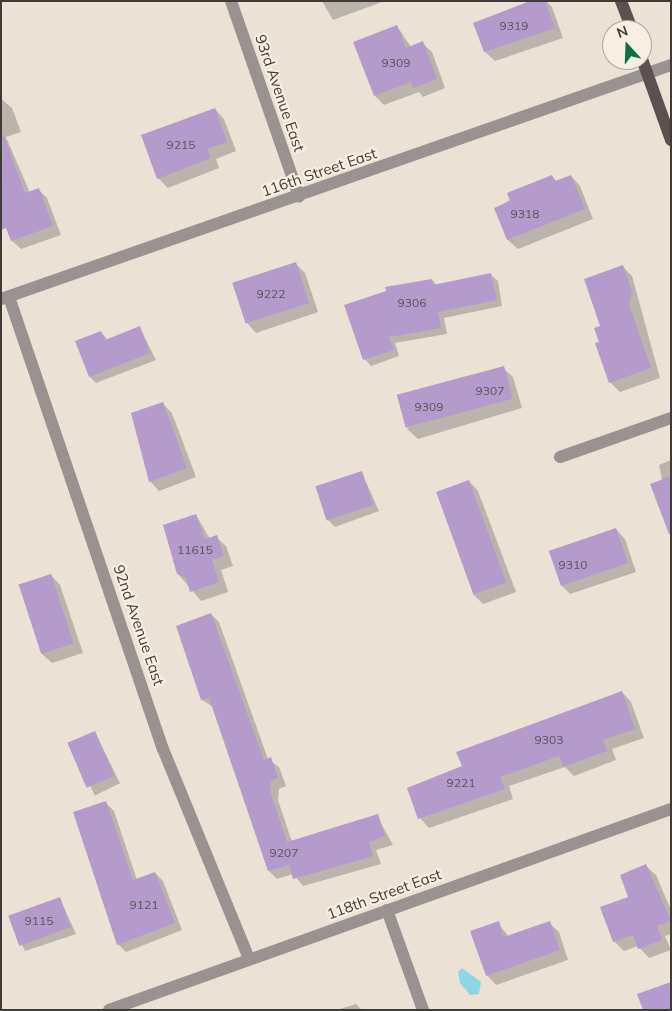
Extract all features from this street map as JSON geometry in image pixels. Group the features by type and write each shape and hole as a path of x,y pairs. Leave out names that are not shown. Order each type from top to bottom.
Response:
{"main road":[{"path":"621,1 628,20"},
{"path":"646,70 671,140"}],"street":[{"name":"93rd Avenue East","path":"230,1 299,196"},
{"name":"116th Street East","path":"5,298 671,65"},
{"name":"92nd Avenue East","path":"5,298 163,749 249,959"},
{"path":"560,457 671,418"},
{"name":"118th Street East","path":"109,1010 671,809"},
{"path":"387,910 423,1010"}],"water":[{"path":"462,968 481,982 479,994 470,995 460,983 458,972"}],"building":[{"path":"530,1 545,1 555,28 484,52 473,23"},
{"path":"397,25 406,48 423,41 437,79 413,88 411,82 374,96 353,42"},
{"path":"215,108 227,142 207,149 211,158 157,179 141,135"},
{"path":"3,133 25,193 39,188 53,226 11,241 6,228 1,230"},
{"path":"552,175 555,181 571,175 585,209 507,240 494,208 510,201 507,193"},
{"path":"296,262 309,303 246,324 232,283"},
{"path":"623,265 632,292 629,304 651,368 609,383 595,343 599,342 594,328 600,326 584,279"},
{"path":"491,273 497,300 438,312 441,328 389,337 394,350 363,360 344,305 386,291 385,287 432,279 433,285"},
{"path":"140,326 150,353 89,377 75,341 101,331 105,340"},
{"path":"504,366 513,399 406,428 397,395"},
{"path":"163,402 187,468 149,482 131,413"},
{"path":"362,471 373,505 327,520 315,486"},
{"path":"671,476 671,534 669,534 650,484"},
{"path":"469,480 506,582 473,594 436,492"},
{"path":"196,514 205,539 217,535 224,556 212,560 219,582 190,592 186,578 177,574 163,525"},
{"path":"616,528 628,563 561,586 549,551"},
{"path":"51,574 74,643 41,654 19,585"},
{"path":"211,613 264,760 271,757 278,778 271,781 270,791 287,842 378,814 385,836 369,842 373,856 293,879 289,865 268,871 209,698 201,700 176,626"},
{"path":"622,691 635,729 603,740 607,751 563,767 559,756 500,777 505,789 418,819 407,788 462,766 456,752"},
{"path":"95,731 114,776 87,788 67,743"},
{"path":"106,801 133,880 155,872 175,923 117,945 73,812"},
{"path":"646,864 671,921 657,926 662,940 638,949 633,935 613,942 600,907 628,897 620,875"},
{"path":"60,897 71,927 19,946 8,916"},
{"path":"499,921 504,937 550,921 560,950 486,976 470,931"},
{"path":"671,982 671,1010 643,1010 637,994"}]}
